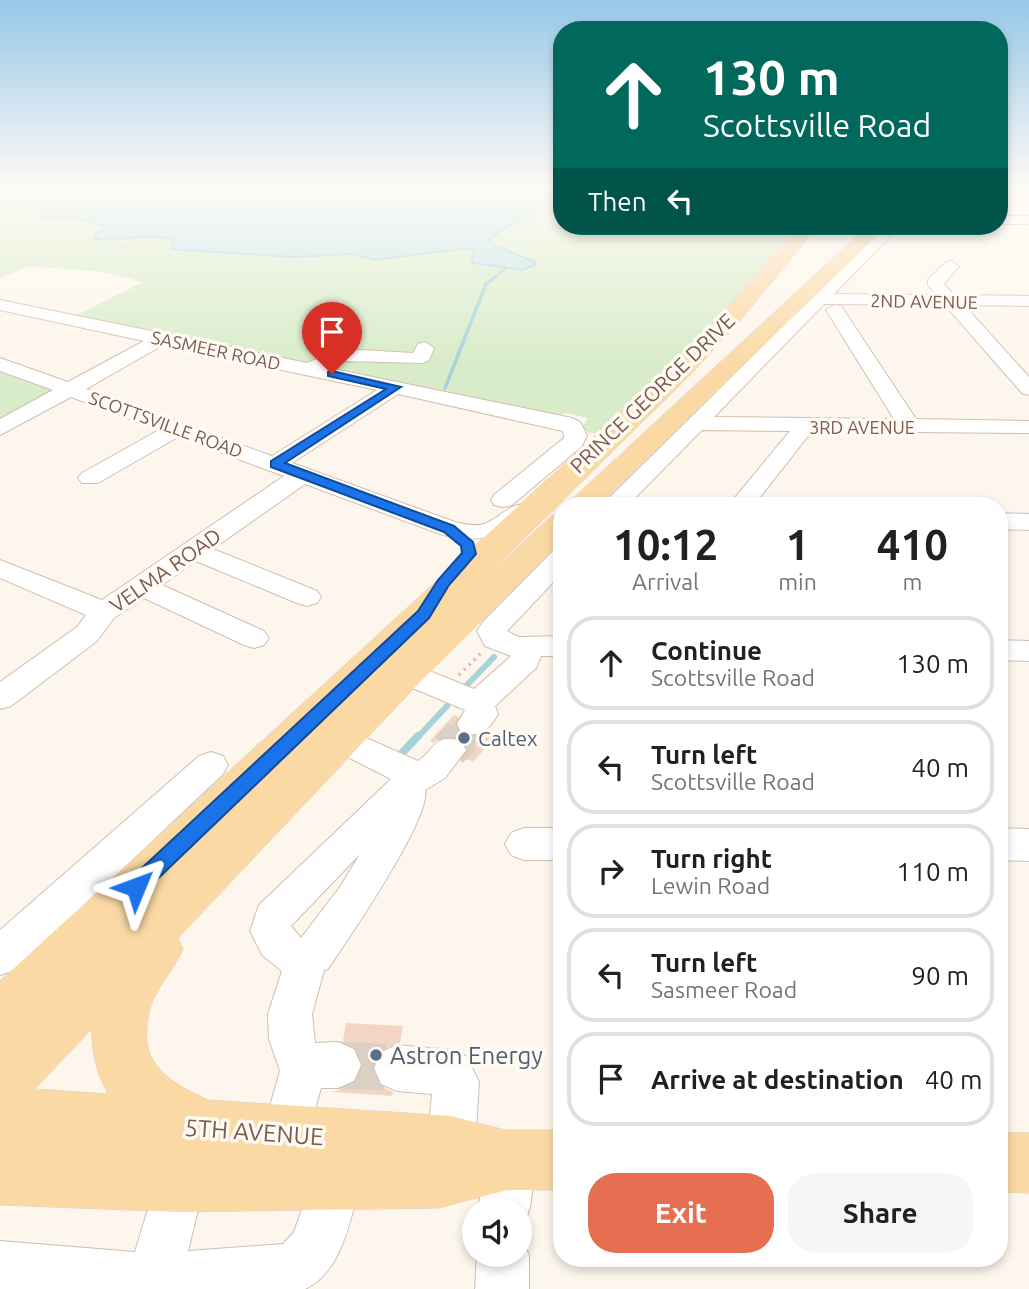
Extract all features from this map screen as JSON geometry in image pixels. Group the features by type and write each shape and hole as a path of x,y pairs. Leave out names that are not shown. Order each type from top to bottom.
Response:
{"main road":[{"name":"PRINCE GEORGE DRIVE","path":"0,1017 694,357 791,246"},
{"name":"PRINCE GEORGE DRIVE","path":"590,497 857,246"},
{"path":"0,1085 240,840 553,532"},
{"path":"190,1154 158,1106 133,1083 121,1058 118,1035 123,1008 135,978 213,888 240,840"},
{"name":"5TH AVENUE","path":"0,1116 190,1154 337,1179 524,1176"},
{"name":"5TH AVENUE","path":"0,1174 190,1154 286,1134 451,1146 524,1176"},
{"path":"1008,1162 1029,1163"}],"street":[{"path":"622,497 872,246"},
{"path":"951,265 935,282 1029,389"},
{"name":"2ND AVENUE","path":"818,299 1029,302"},
{"name":"SASMEER ROAD","path":"0,305 311,369 564,423 572,427 576,435 574,441 503,500"},
{"path":"835,310 910,427"},
{"path":"0,428 162,338"},
{"path":"311,369 342,355 416,359 422,356 425,348"},
{"name":"SCOTTSVILLE ROAD","path":"0,364 449,529 477,534 493,531 566,477"},
{"path":"276,464 395,387"},
{"name":"3RD AVENUE","path":"696,423 1029,427"},
{"path":"747,497 805,426"},
{"path":"90,478 178,428"},
{"name":"VELMA ROAD","path":"0,698 87,634 104,612 302,474"},
{"path":"1008,522 1029,522"},
{"path":"423,614 443,583 469,554 468,545 449,529"},
{"path":"193,550 307,597"},
{"path":"553,566 493,627 490,644 553,646"},
{"path":"0,568 104,612"},
{"path":"142,586 254,638"},
{"path":"407,673 475,714 525,661 529,647"},
{"path":"1008,650 1029,651"},
{"path":"342,739 411,782"},
{"path":"307,958 290,955 273,937 270,931 273,918 368,821 411,782 433,769 449,750"},
{"path":"0,956 211,765"},
{"path":"286,1134 321,1068 289,1038 288,1024 307,958 317,951 354,899 405,809 411,782"},
{"path":"524,844 553,844"},
{"path":"1008,844 1029,845"},
{"path":"397,1068 451,1073 456,1082 451,1146"},
{"path":"153,1285 190,1154"},
{"path":"0,1267 153,1285 278,1272 300,1264 314,1248 337,1179"},
{"path":"502,1289 503,1267"}],"path":[{"path":"454,680 490,644"}],"green space":[{"path":"0,246 172,246 183,250 294,257 353,254 375,260 466,247 475,251 473,263 522,270 535,266 529,258 503,246 782,246 661,378 596,434 580,430 588,418 565,413 553,417 73,317 143,282 102,272 29,266 0,278"},
{"path":"0,368 54,390 0,424"}],"water":[{"path":"172,246 498,246 535,262 535,265 522,270 472,263 474,251 466,248 375,260 353,254 294,257 171,249"}],"building":[{"path":"454,715 458,717 455,725 461,736 474,737 488,731 497,735 473,762 464,758 468,749 462,738 445,736 433,743 430,741"},
{"path":"346,1023 403,1026 400,1043 380,1050 372,1067 379,1085 393,1092 392,1096 333,1092 355,1083 363,1066 356,1048 343,1041"}],"waterway":[{"path":"492,279 505,269"},
{"path":"445,388 486,284 495,277"},
{"path":"465,687 494,657"},
{"path":"417,738 447,706"},
{"path":"402,753 418,736"}],"tunnel":[{"path":"460,738 473,724"},
{"path":"449,750 462,736"},
{"path":"338,1065 397,1068"}],"place":[{"name":"Caltex","path":"464,738"},
{"name":"Astron Energy","path":"376,1055"}],"route":[{"path":"136,887 423,614 443,583 469,554 468,545 449,529 276,464 395,387 332,374"}]}
